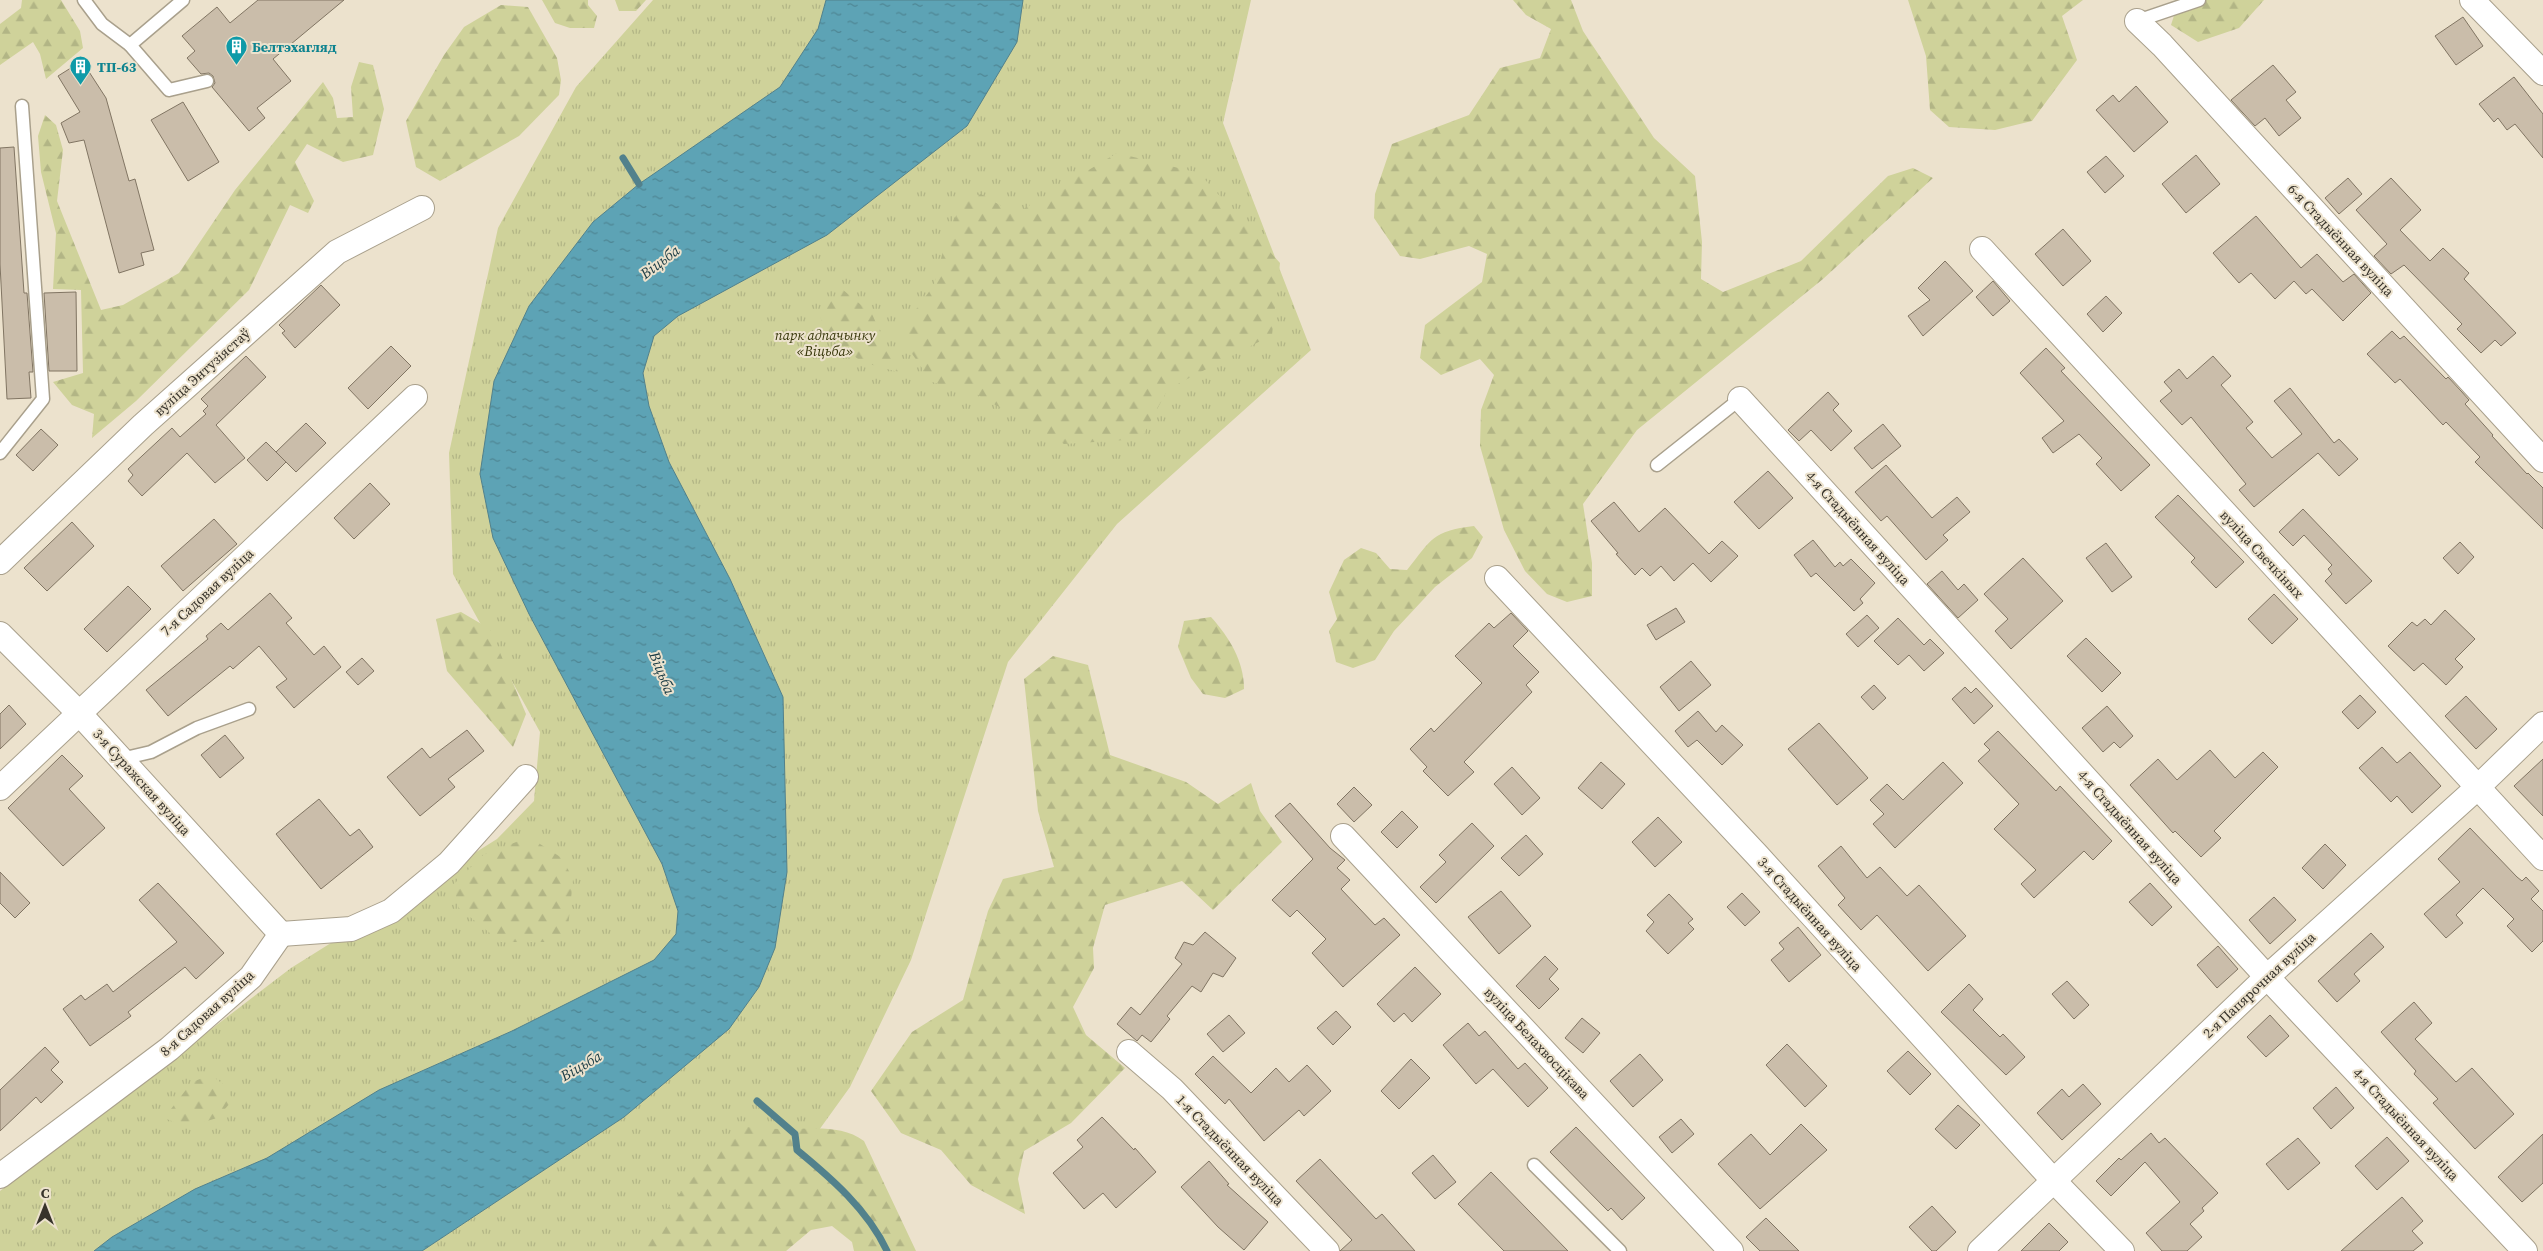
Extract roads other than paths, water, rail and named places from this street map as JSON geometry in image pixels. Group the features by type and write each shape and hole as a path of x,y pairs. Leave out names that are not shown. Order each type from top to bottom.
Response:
{"street":[{"path":"2472,0 2543,73"},
{"name":"6-я Стадыённая вуліца","path":"2137,21 2162,45 2543,460"},
{"name":"вуліца Энтузіястаў","path":"0,562 143,425 337,252 422,208"},
{"name":"вуліца Свечкіных","path":"1982,249 2543,858"},
{"name":"7-я Садовая вуліца","path":"0,788 78,712 414,397"},
{"name":"4-я Стадыённая вуліца","path":"1740,399 2267,976 2525,1251"},
{"name":"3-я Стадыённая вуліца","path":"1498,578 1757,855 2054,1180 2122,1251"},
{"name":"3-я Суражская вуліца","path":"0,634 78,712 281,934"},
{"name":"2-я Папярочная вуліца","path":"1980,1251 2267,976 2477,788 2543,724"},
{"path":"281,934 351,929 391,911 449,863 526,777"},
{"name":"вуліца Белахвосцікава","path":"1343,836 1731,1251"},
{"name":"8-я Садовая вуліца","path":"0,1176 169,1049 251,977 281,934"},
{"name":"1-я Стадыённая вуліца","path":"1129,1052 1172,1090 1327,1251"}],"lane":[{"path":"84,0 102,24 130,45 169,90 206,81"},
{"path":"130,45 183,0"},
{"path":"2137,21 2199,0"},
{"path":"0,452 43,399 22,106"},
{"path":"1657,465 1740,399"},
{"path":"120,759 152,752 197,728 249,709"},
{"path":"1534,1165 1620,1251"}],"water":[{"name":"Віцьба","path":"826,0 1023,0 1017,42 967,126 827,235 678,316 654,336 643,373 649,406 669,462 730,579 783,697 787,872 775,948 759,987 729,1029 624,1117 422,1251 94,1251 112,1237 195,1189 267,1158 379,1090 512,1031 654,960 676,934 678,911 662,864 529,614 493,538 480,474 494,381 529,306 593,222 639,184 780,87 818,29"}],"waterway":[{"path":"623,158 639,184"},
{"path":"757,1101 795,1134 797,1150 835,1183 859,1208 870,1222 887,1251"}],"place":[{"name":"Белтэхагляд","path":"236,66"},
{"name":"ТП-63","path":"81,86"}],"park label":[{"name":"парк адпачынку «Віцьба»","path":"825,344"}]}
